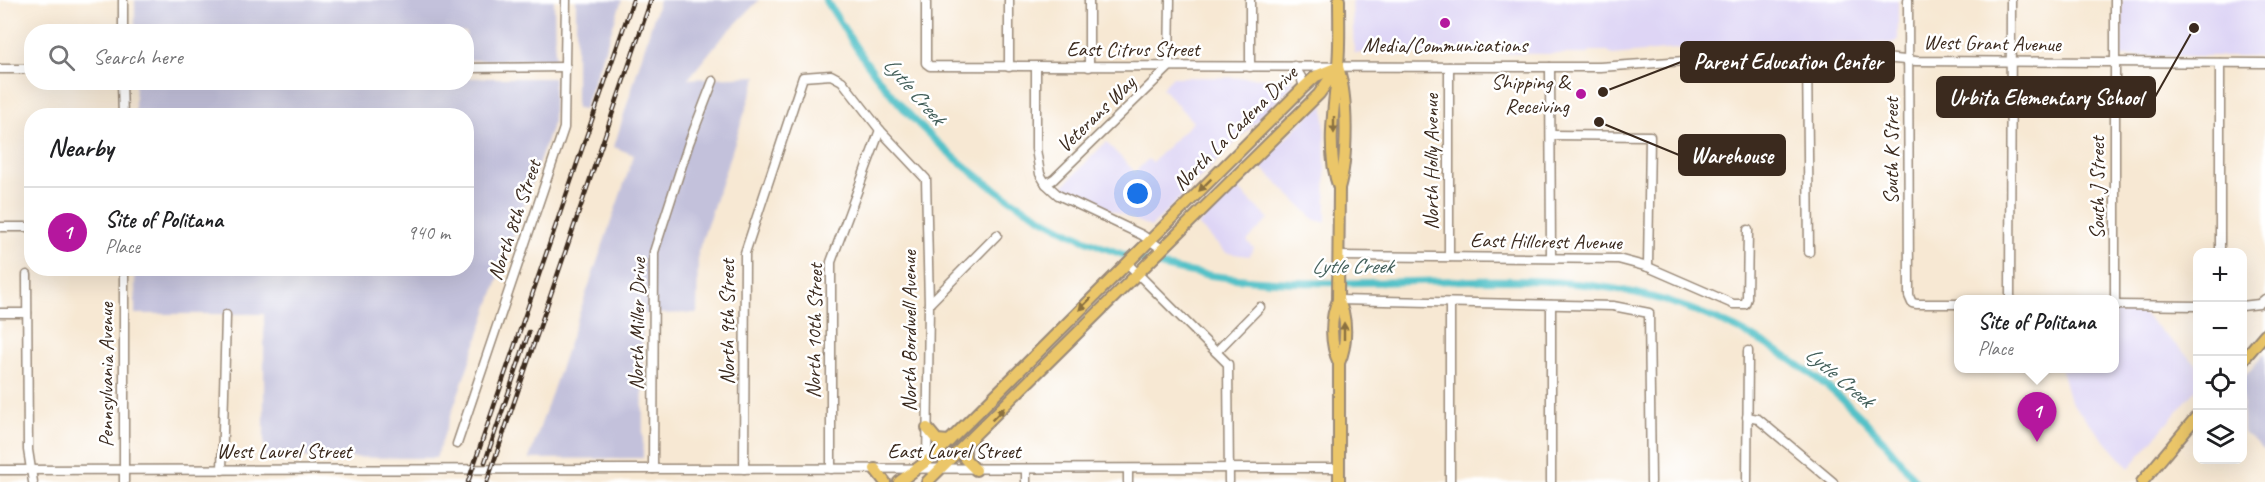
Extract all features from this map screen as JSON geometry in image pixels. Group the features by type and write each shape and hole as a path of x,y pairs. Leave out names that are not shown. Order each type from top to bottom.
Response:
{"main road":[{"path":"1339,0 1338,67 1344,84 1343,174 1339,188 1338,300 1333,311 1333,352 1339,363 1339,482"},
{"name":"North La Cadena Drive","path":"899,482 924,467 1304,87 1316,76 1338,67"},
{"name":"North La Cadena Drive","path":"927,482 1327,86 1338,67"},
{"path":"1261,129 1272,140"},
{"path":"2246,356 2265,334"},
{"path":"1011,380 1022,390"},
{"path":"2142,482 2193,422"},
{"path":"927,428 937,440 949,441"},
{"path":"965,446 965,459 976,470"},
{"path":"875,469 885,482"}],"street":[{"path":"123,0 123,24"},
{"name":"North 8th Street","path":"457,444 564,128 566,0"},
{"name":"East Citrus Street","path":"927,0 927,65 1550,68"},
{"path":"1009,0 1009,67"},
{"path":"1089,0 1089,67"},
{"path":"1169,67 1170,0"},
{"path":"1250,0 1250,67"},
{"name":"South K Street","path":"1908,0 1910,296 1912,303 1954,304"},
{"path":"2010,295 2011,0"},
{"name":"South J Street","path":"2115,0 2115,295"},
{"path":"1807,56 1809,252"},
{"name":"West Grant Avenue","path":"1550,68 1640,66 1719,58 1807,56 2011,62 2265,63"},
{"path":"2220,63 2220,248"},
{"path":"1294,66 1304,87"},
{"path":"474,68 566,67"},
{"path":"1036,67 1036,149 1040,174 1046,184 1058,195 1159,251"},
{"name":"Veterans Way","path":"1046,184 1054,179 1169,67"},
{"name":"North Holly Avenue","path":"1449,67 1449,257"},
{"path":"1550,68 1551,256"},
{"path":"0,69 24,69"},
{"name":"North 9th Street","path":"744,469 745,253 803,77 831,75 842,81 880,130"},
{"name":"North Miller Drive","path":"653,469 654,252 689,142 713,81"},
{"path":"122,90 123,108"},
{"name":"North Bordwell Avenue","path":"880,130 926,179 929,304 927,428 924,467 927,482"},
{"name":"North 10th Street","path":"831,469 831,262 880,130"},
{"path":"1551,135 1650,136 1648,267"},
{"path":"0,227 24,227"},
{"name":"East Hillcrest Avenue","path":"1338,256 1551,256 1618,259 1648,267 1733,304 1745,303 1747,298 1748,230"},
{"path":"929,304 998,235"},
{"path":"1127,263 1139,271 1228,364 1229,482"},
{"path":"27,276 28,450 33,470 33,482"},
{"name":"Pennsylvania Avenue","path":"124,276 124,482"},
{"path":"2247,305 2259,304 2265,298"},
{"path":"1338,300 1613,306 1649,313 1651,482"},
{"path":"1450,303 1450,482"},
{"path":"1551,305 1551,482"},
{"path":"2119,305 2193,306"},
{"path":"1216,352 1260,307"},
{"path":"0,313 27,313"},
{"path":"222,470 226,315"},
{"path":"1747,482 1748,351"},
{"path":"1747,417 1758,419 1833,482"},
{"name":"East Laurel Street","path":"569,469 924,467 941,470 1229,470 1338,468"},
{"name":"West Laurel Street","path":"0,470 569,469"},
{"path":"1026,469 1026,482"},
{"path":"1128,470 1128,482"}],"shaded area":[{"path":"135,0 554,0 555,60 474,60 474,24 135,24"},
{"path":"576,0 622,0 584,109 576,108"},
{"path":"659,0 759,0 718,42 688,79 757,76 698,252 697,313 642,314 643,458 529,459 634,155 614,147"},
{"path":"1352,0 1898,0 1898,40 1895,43 1728,44 1612,55 1608,51 1590,51 1587,54 1354,53"},
{"path":"2122,0 2265,0 2265,56 2122,56"},
{"path":"1173,77 1292,78 1292,86 1151,227 1064,190 1063,186 1106,142 1135,172 1148,159 1152,162 1193,122 1162,88"},
{"path":"474,78 554,78 553,122 436,458 264,457 264,314 135,314 135,276 474,276 474,108 135,108 135,90 474,90"},
{"path":"1324,105 1326,222 1315,220 1259,165 1307,117"},
{"path":"1236,187 1269,219 1247,241 1254,248 1249,256 1226,253 1198,225"},
{"path":"2119,312 2142,313 2193,361 2193,393 2129,468 2070,401 2062,373 2119,373"},
{"path":"2265,353 2265,450 2247,435 2247,374"}],"waterway":[{"name":"Lytle Creek","path":"826,0 875,74 934,140 1004,195 1082,239 1124,255 1166,267 1215,276 1312,283 1460,280 1558,282 1612,288 1663,300 1713,318 1760,341 1804,369 1845,402 1882,440 1916,482"}],"railway":[{"path":"468,482 633,0"},
{"path":"487,482 651,0"},
{"path":"485,462 529,332"}],"place":[{"name":"Media/Communications","path":"1445,23"},
{"name":"Urbita Elementary School","path":"2194,28"},
{"name":"Parent Education Center","path":"1603,92"},
{"name":"Shipping & Receiving","path":"1581,94"},
{"name":"Warehouse","path":"1599,122"},
{"name":"Site of Politana","path":"2037,442"}]}
